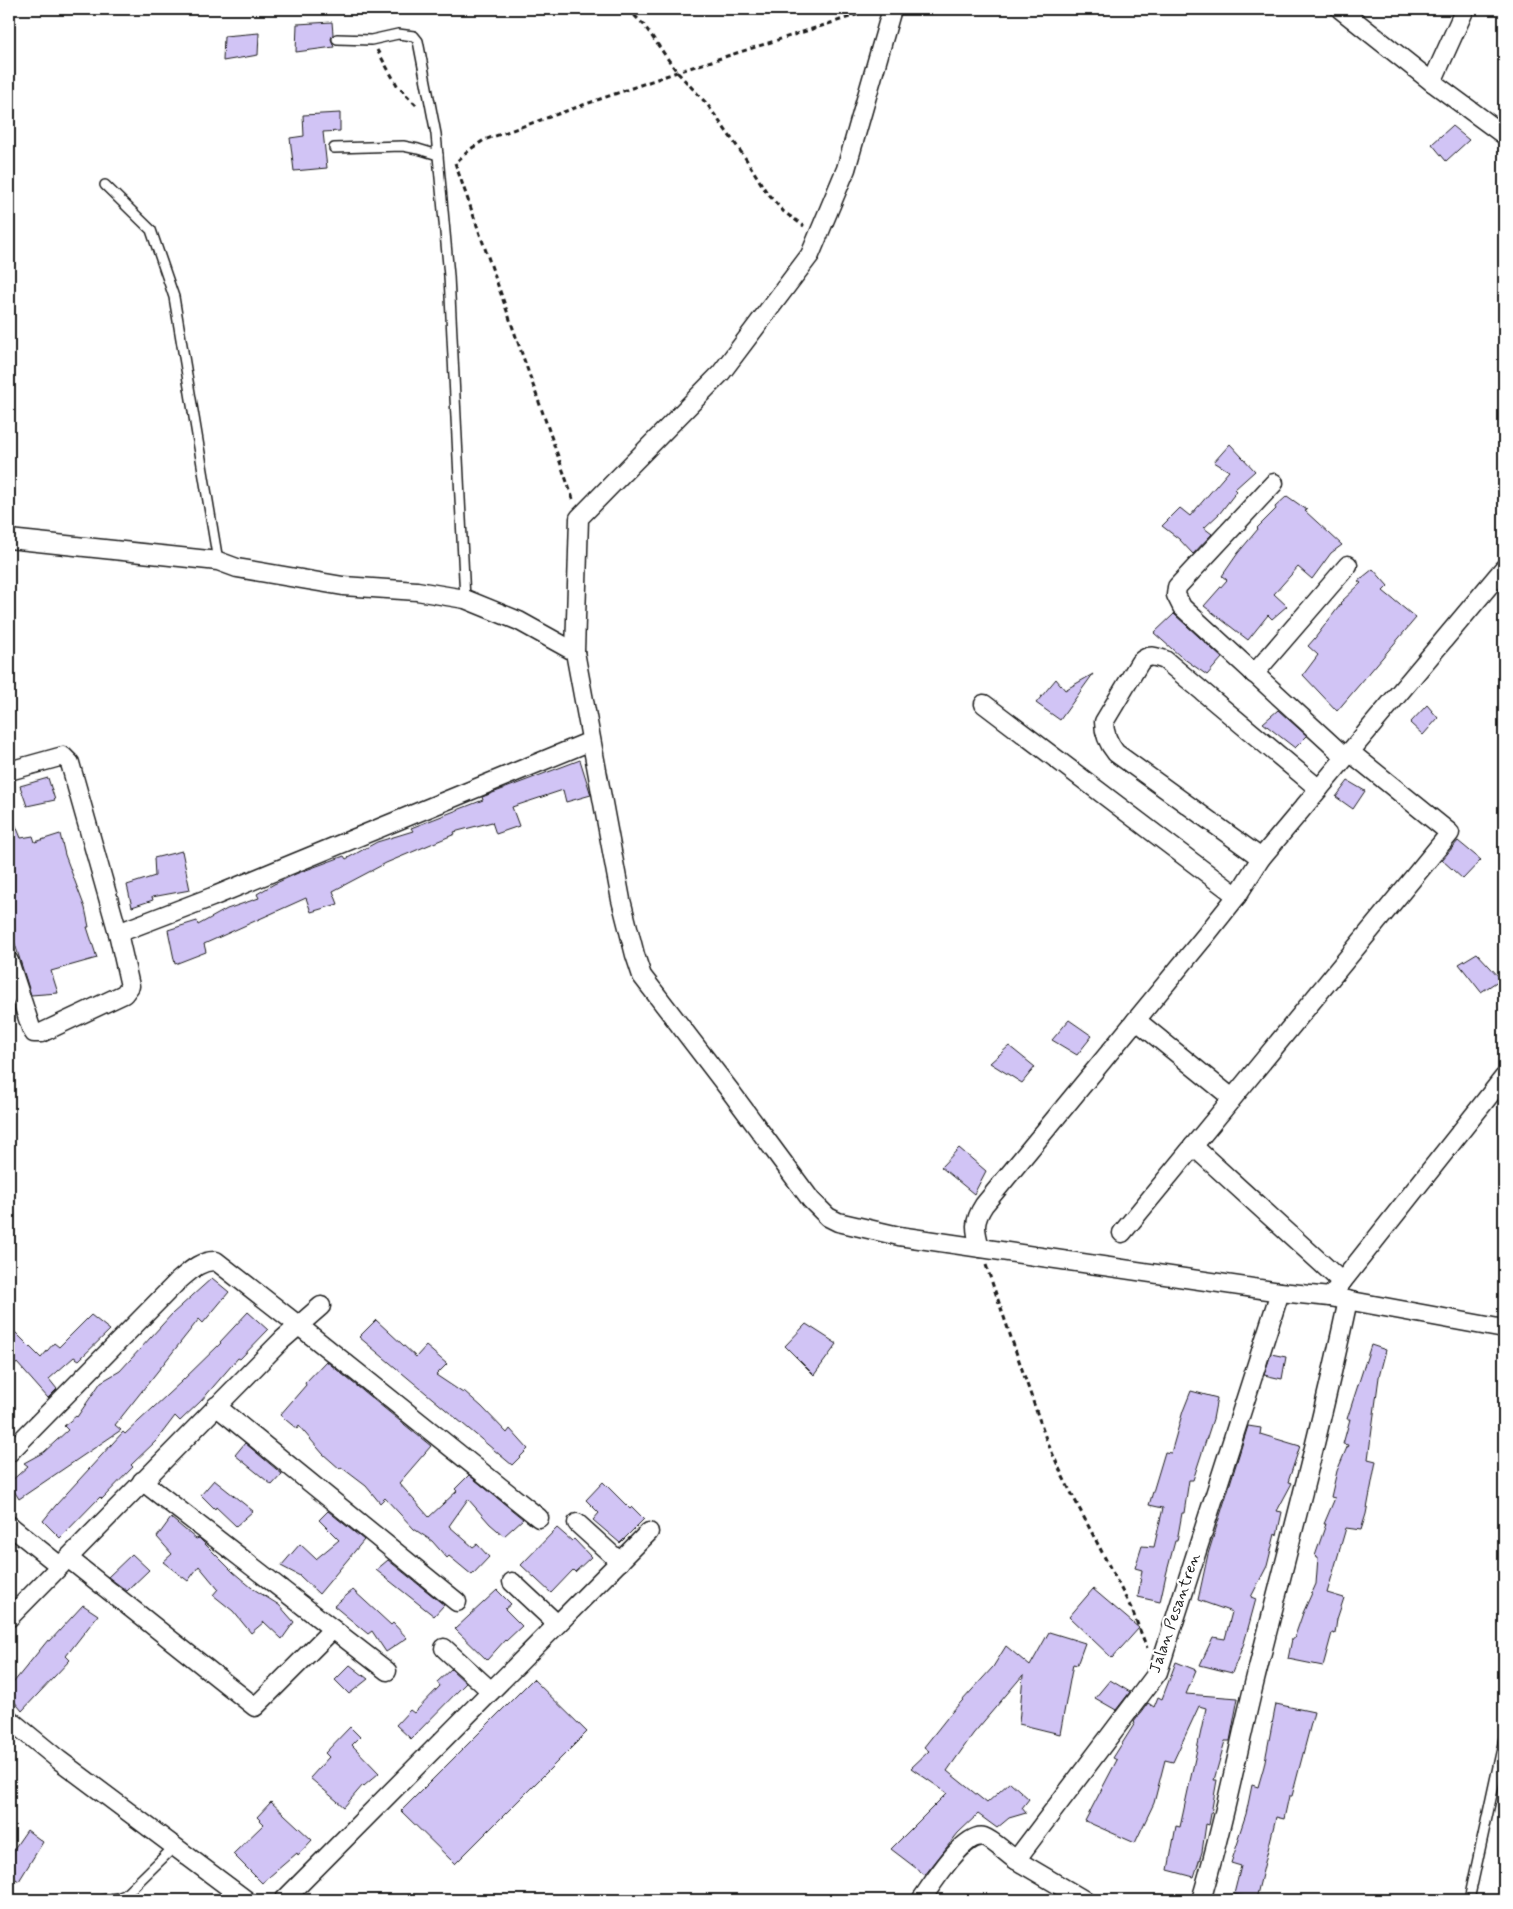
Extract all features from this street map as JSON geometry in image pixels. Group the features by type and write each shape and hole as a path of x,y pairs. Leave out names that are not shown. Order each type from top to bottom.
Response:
{"street":[{"path":"892,9 846,169 810,256 721,373 579,518 575,652 621,900 634,955 642,976 731,1092 798,1184 828,1217 838,1222 899,1236 1280,1292 1330,1297 1504,1329"},
{"path":"1340,9 1504,136"},
{"path":"1432,82 1466,9"},
{"path":"1122,1233 1450,833 1348,754 1254,674 1182,607 1178,600 1177,587 1274,483"},
{"path":"9,539 218,561 237,568 343,586 417,591 466,599 519,621 575,652"},
{"path":"1254,674 1348,565"},
{"path":"980,1248 975,1226 977,1216 984,1205 1238,896 1261,858 1504,568"},
{"path":"1261,858 1116,752 1109,744 1104,731 1104,722 1140,662 1146,657 1153,655 1164,660 1319,789"},
{"path":"984,704 1238,896"},
{"path":"118,933 212,897 592,741"},
{"path":"9,770 63,756 70,763 118,933 130,986 124,994 42,1033 34,1033 9,961"},
{"path":"1136,1020 1232,1098"},
{"path":"1330,1297 1504,1077"},
{"path":"1193,1146 1342,1282"},
{"path":"9,1453 177,1282 197,1265 216,1261 540,1518"},
{"name":"Jalan Pesantren","path":"1016,1860 1158,1672 1280,1292"},
{"path":"1201,1900 1335,1361 1348,1300"},
{"path":"9,1618 216,1406 298,1325 321,1306"},
{"path":"216,1406 457,1602"},
{"path":"142,1481 387,1671"},
{"path":"577,1523 620,1562"},
{"path":"9,1525 64,1562 255,1707 333,1629"},
{"path":"284,1900 649,1532"},
{"path":"512,1582 557,1624"},
{"path":"444,1648 491,1691"},
{"path":"9,1719 59,1760 243,1899"},
{"path":"921,1900 936,1878 966,1842 974,1837 985,1837 1016,1860 1084,1900"}],"lane":[{"path":"337,39 371,40 398,34 414,36 418,41 436,134 449,276 466,599"},
{"path":"334,148 403,146 438,156"},
{"path":"105,185 151,230 162,257 174,297 218,561"},
{"path":"1469,1900 1504,1738"},
{"path":"103,1900 125,1895 175,1846"}],"path":[{"path":"628,9 644,25 677,72 707,104 746,159 767,193 784,212 818,236"},
{"path":"455,163 484,140 677,72 876,9"},
{"path":"371,40 397,85 417,106 455,163 579,518"},
{"path":"980,1248 1046,1439 1063,1477 1132,1610 1158,1672"}],"building":[{"path":"332,22 333,34 331,39 334,47 296,52 297,24"},
{"path":"259,33 258,55 223,61 224,36"},
{"path":"340,113 340,131 323,132 327,168 294,171 290,138 304,136 303,115"},
{"path":"1452,126 1469,140 1446,161 1432,144"},
{"path":"1230,444 1255,471 1235,489 1237,491 1220,513 1204,528 1212,534 1193,554 1179,539 1162,526 1180,508 1190,516 1229,471 1214,462"},
{"path":"1287,496 1307,510 1305,511 1342,545 1331,553 1312,579 1298,567 1274,594 1287,606 1272,619 1268,615 1248,640 1204,606 1227,580 1222,576 1238,553 1257,528 1276,509 1275,507"},
{"path":"1373,569 1388,586 1383,591 1416,618 1337,711 1303,675 1318,655 1308,646 1340,603 1361,583 1358,581"},
{"path":"1174,614 1222,658 1207,675 1180,656 1154,633"},
{"path":"1093,674 1060,720 1036,703 1056,679 1065,690"},
{"path":"1427,705 1438,718 1423,735 1410,723"},
{"path":"1278,710 1307,736 1295,748 1263,723"},
{"path":"580,760 591,795 566,802 563,790 512,807 519,826 496,834 492,822 454,832 455,834 386,863 333,891 338,904 311,912 306,898 204,944 206,952 175,964 168,930 197,921 198,925 227,909 259,898 257,894 298,873 344,856 346,859 377,842 413,831 411,828 483,800 482,797"},
{"path":"48,778 55,800 27,806 20,786"},
{"path":"1348,781 1365,791 1353,809 1336,797"},
{"path":"9,809 21,838 33,836 35,842 60,834 65,855 85,908 89,927 87,927 97,958 51,971 58,993 31,995 9,925"},
{"path":"1458,841 1481,860 1463,879 1442,860"},
{"path":"182,851 190,890 152,897 153,900 132,907 127,885 155,876 154,858"},
{"path":"1477,953 1501,979 1481,992 1459,964"},
{"path":"1069,1020 1092,1036 1077,1055 1052,1040"},
{"path":"1009,1046 1035,1067 1022,1083 990,1063"},
{"path":"959,1148 986,1171 974,1194 941,1167"},
{"path":"212,1278 229,1292 203,1323 199,1319 115,1425 121,1430 19,1499 9,1483 28,1466 24,1463 44,1452 68,1430 64,1426 77,1417 101,1382 120,1371 172,1314"},
{"path":"248,1312 268,1330 240,1359 238,1358 201,1401 180,1421 175,1416 156,1441 131,1465 133,1467 102,1499 100,1497 60,1538 43,1521 56,1505 123,1432 125,1434 181,1382 221,1343"},
{"path":"91,1315 110,1330 79,1360 74,1357 49,1379 57,1389 48,1398 17,1363 9,1372 9,1326 41,1358 54,1343 59,1347"},
{"path":"376,1320 416,1357 426,1346 447,1364 436,1375 463,1393 464,1391 507,1433 510,1429 528,1449 512,1465 359,1337"},
{"path":"806,1324 837,1344 814,1375 785,1346"},
{"path":"1371,1345 1386,1350 1379,1377 1368,1459 1376,1461 1361,1530 1346,1528 1327,1593 1344,1598 1337,1619 1335,1634 1332,1633 1323,1666 1288,1659 1292,1639 1294,1639 1316,1584 1318,1557 1315,1556 1326,1524 1324,1524 1335,1498 1331,1497 1337,1471 1348,1445 1343,1444 1350,1419 1347,1419"},
{"path":"1271,1354 1286,1357 1282,1379 1264,1375"},
{"path":"326,1361 431,1446 399,1483 429,1517 457,1491 455,1489 469,1475 523,1519 504,1536 490,1524 468,1499 449,1526 473,1547 477,1544 489,1557 472,1575 449,1556 447,1558 432,1541 414,1529 385,1498 380,1503 366,1486 341,1467 340,1469 323,1454 299,1426 297,1429 280,1415 306,1385 305,1383"},
{"path":"1191,1391 1217,1398 1213,1419 1193,1480 1189,1480 1184,1513 1182,1513 1177,1541 1175,1541 1160,1602 1138,1597 1142,1570 1135,1568 1142,1546 1154,1547 1163,1508 1149,1505 1165,1452 1171,1453"},
{"path":"1248,1426 1261,1428 1260,1434 1300,1446 1288,1482 1292,1483 1277,1511 1282,1512 1267,1566 1251,1597 1256,1599 1244,1643 1232,1673 1200,1665 1213,1637 1225,1639 1232,1612 1198,1600 1208,1554"},
{"path":"245,1443 282,1474 272,1485 235,1455"},
{"path":"214,1480 253,1511 236,1526 201,1495"},
{"path":"603,1482 630,1509 632,1507 644,1519 620,1543 593,1520 599,1513 586,1500"},
{"path":"328,1511 364,1540 319,1594 300,1576 281,1566 300,1544 316,1559 339,1540 319,1520"},
{"path":"171,1518 196,1539 199,1538 252,1588 279,1605 294,1622 282,1639 264,1622 251,1633 233,1611 213,1595 218,1589 199,1566 188,1581 163,1562 172,1554 157,1537"},
{"path":"557,1528 572,1541 574,1539 591,1557 575,1572 573,1570 551,1593 521,1565"},
{"path":"132,1554 149,1570 127,1591 108,1577"},
{"path":"388,1560 444,1605 434,1616 376,1570"},
{"path":"1093,1589 1139,1628 1112,1658 1069,1617"},
{"path":"353,1590 391,1625 393,1623 407,1638 386,1652 372,1631 368,1634 334,1606"},
{"path":"497,1590 511,1604 505,1609 522,1626 505,1640 487,1660 455,1629"},
{"path":"83,1605 98,1615 66,1656 70,1660 22,1711 9,1695 9,1688 48,1640 50,1641"},
{"path":"1049,1632 1085,1643 1077,1665 1073,1664 1060,1734 1019,1724 1023,1675 973,1734 947,1771 987,1803 1010,1782 1029,1799 1022,1808 1026,1813 1009,1818 997,1828 978,1814 958,1833 925,1875 891,1849 947,1793 911,1768 929,1751 924,1747 951,1713 993,1667 1006,1646 1030,1666"},
{"path":"1176,1662 1196,1670 1186,1694 1238,1698 1230,1741 1225,1741 1214,1780 1217,1780 1209,1825 1206,1824 1202,1852 1194,1877 1168,1870 1176,1826 1180,1827 1206,1708 1199,1706 1173,1762 1165,1760 1154,1803 1135,1843 1085,1821 1117,1760 1113,1758 1134,1722 1148,1703 1154,1707 1158,1697 1162,1699"},
{"path":"350,1665 368,1679 349,1694 335,1680"},
{"path":"451,1669 466,1683 411,1739 396,1725 410,1710 414,1713 440,1686 437,1682"},
{"path":"533,1679 587,1732 455,1864 401,1811"},
{"path":"1110,1680 1130,1692 1116,1710 1095,1698"},
{"path":"1276,1704 1314,1712 1284,1819 1276,1817 1256,1899 1234,1894 1241,1866 1231,1863 1246,1814 1252,1785 1258,1787 1264,1766"},
{"path":"350,1727 360,1737 352,1745 379,1773 363,1785 344,1807 310,1778 329,1757 325,1753"},
{"path":"271,1802 312,1840 298,1855 297,1853 262,1883 233,1854 264,1824 257,1817"},
{"path":"27,1830 43,1842 19,1881 9,1875 9,1856"}]}
